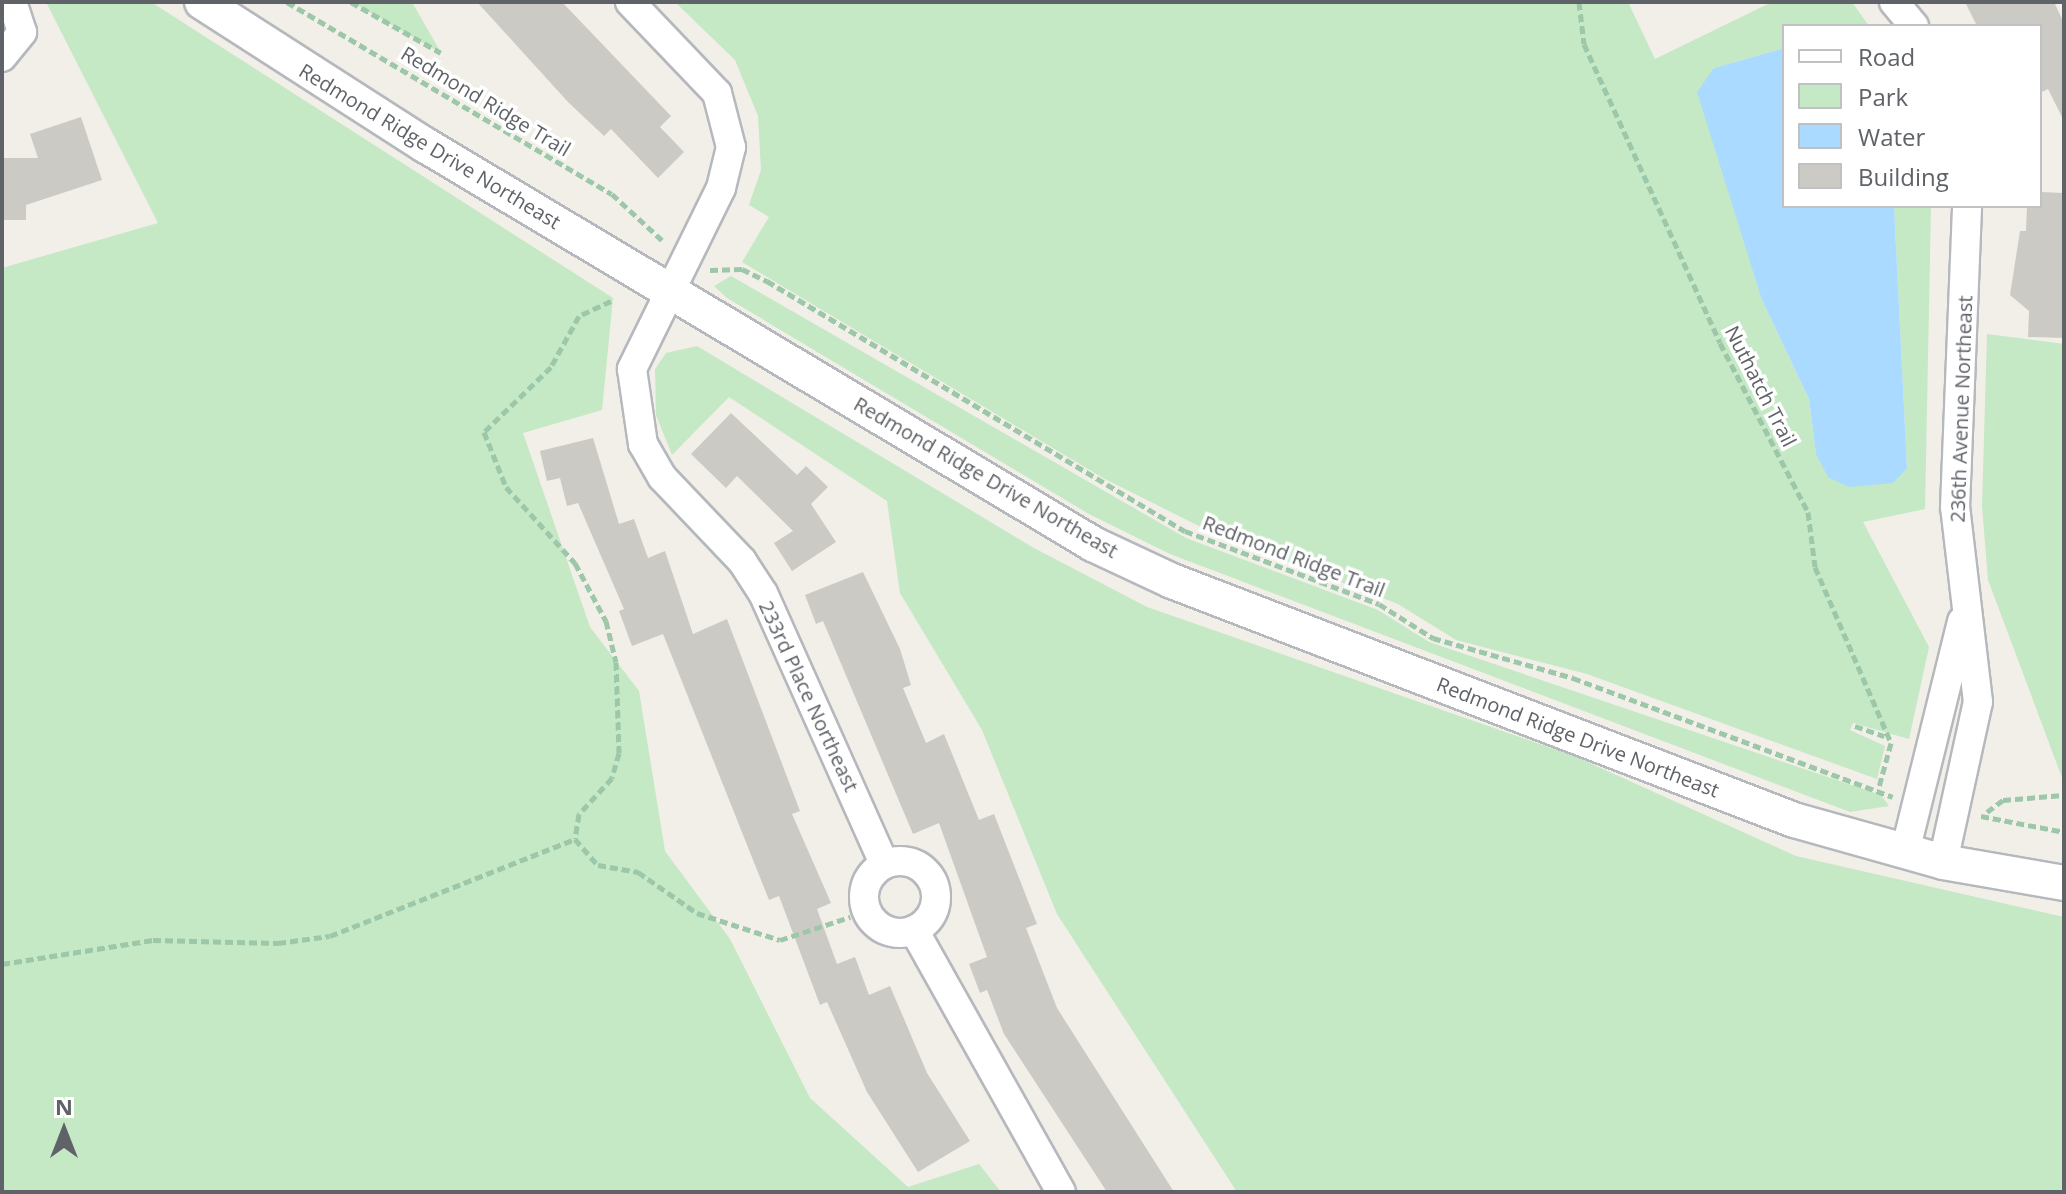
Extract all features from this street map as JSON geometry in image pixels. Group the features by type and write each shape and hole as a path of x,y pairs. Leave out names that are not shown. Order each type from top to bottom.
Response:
{"street":[{"path":"2,57 22,32 12,2"},
{"name":"Redmond Ridge Drive Northeast","path":"202,2 332,88 1093,544 1172,581 1794,820 1943,862 2064,883"},
{"name":"233rd Place Northeast","path":"630,2 717,93 731,147 721,188 632,369 643,444 662,477 742,561 763,593 884,864"},
{"path":"1894,2 1912,24"},
{"name":"236th Avenue Northeast","path":"1943,862 1978,702 1964,612 1955,507 1967,208"},
{"name":"236th Avenue Northeast","path":"1905,852 1964,612"},
{"path":"909,861 935,886 934,910 914,930 884,930 868,913 864,891 884,864 909,861"},
{"path":"914,930 1061,1192"}],"path":[{"name":"Redmond Ridge Trail","path":"287,2 612,194 659,238"},
{"name":"Redmond Ridge Trail","path":"351,2 441,53"},
{"name":"Nuthatch Trail","path":"1579,2 1584,44 1720,343 1808,512 1815,567 1891,756 1879,787"},
{"name":"Redmond Ridge Trail","path":"719,269 767,281 1185,531 1379,604 1433,638 1573,678 1879,787 1892,797"},
{"path":"575,839 579,814 612,778 619,753 616,662 606,621 575,563 506,487 484,432 551,367 570,326 611,301"},
{"path":"1855,726 1885,737"},
{"path":"1987,812 2003,800 2064,795"},
{"path":"1996,819 2064,832"},
{"path":"575,839 598,865 638,872 697,913 780,940 850,917"},
{"path":"2,964 153,940 278,943 330,936 575,839"}],"green space":[{"path":"46,2 151,2 613,298 602,410 523,433 590,627 639,691 665,851 730,939 810,1098 908,1187 979,1164 1001,1192 2,1192 2,268 158,223"},
{"path":"351,2 412,2 441,53"},
{"path":"1628,2 1655,59 1772,2 1852,2 1868,24 1782,24 1782,49 1714,68 1762,300 1809,399 1816,454 1907,468 1894,208 1931,208 1925,509 1863,522 1929,647 1909,739 1853,723 1850,730 1885,746 1877,779 1587,674 1456,640 1398,604 1215,534 1103,478 742,262 769,217 749,205 761,170 758,116 735,60 677,4"},
{"path":"731,276 1186,538 1378,610 1429,642 1881,795 1889,806 1850,812 1170,554 1089,514 727,298 714,286"},
{"path":"1987,334 2064,344 2064,783 1988,580 1982,506"},
{"path":"697,346 1034,548 1147,607 1574,756 1796,856 2064,917 2064,1192 1237,1192 1057,914 982,730 900,593 887,501 729,397 672,455 656,415 655,369 666,353"}],"water":[{"path":"1782,49 1782,208 1894,208 1907,468 1893,483 1849,487 1828,477 1816,454 1809,399 1762,300 1697,92 1714,68"}],"building":[{"path":"477,2 562,2 671,116 660,127 684,152 658,178 611,129 604,136 568,102"},
{"path":"1965,2 2054,2 2064,23 2064,121 2048,89 2042,92 2042,24 1976,24"},
{"path":"81,117 102,180 26,205 26,220 2,220 2,158 38,158 30,134"},
{"path":"2042,192 2064,193 2064,338 2028,337 2029,311 2010,295 2020,231 2026,231 2027,208 2042,208"},
{"path":"731,413 797,475 806,466 828,487 811,504 836,542 792,571 774,543 793,531 737,476 726,488 691,454"},
{"path":"593,438 619,524 634,519 648,558 665,551 693,634 727,619 800,811 792,814 831,903 817,909 837,964 855,957 869,995 890,986 927,1073 970,1141 918,1172 867,1092 827,1002 820,1005 779,896 769,900 663,634 632,646 619,611 624,609 578,503 567,506 560,478 547,481 540,451"},
{"path":"863,572 900,649 911,685 903,688 926,743 944,734 979,820 994,814 1037,924 1026,928 1057,1008 1174,1192 1107,1192 1004,1034 987,990 980,993 969,964 987,957 939,823 913,834 823,621 816,624 805,595"}]}
